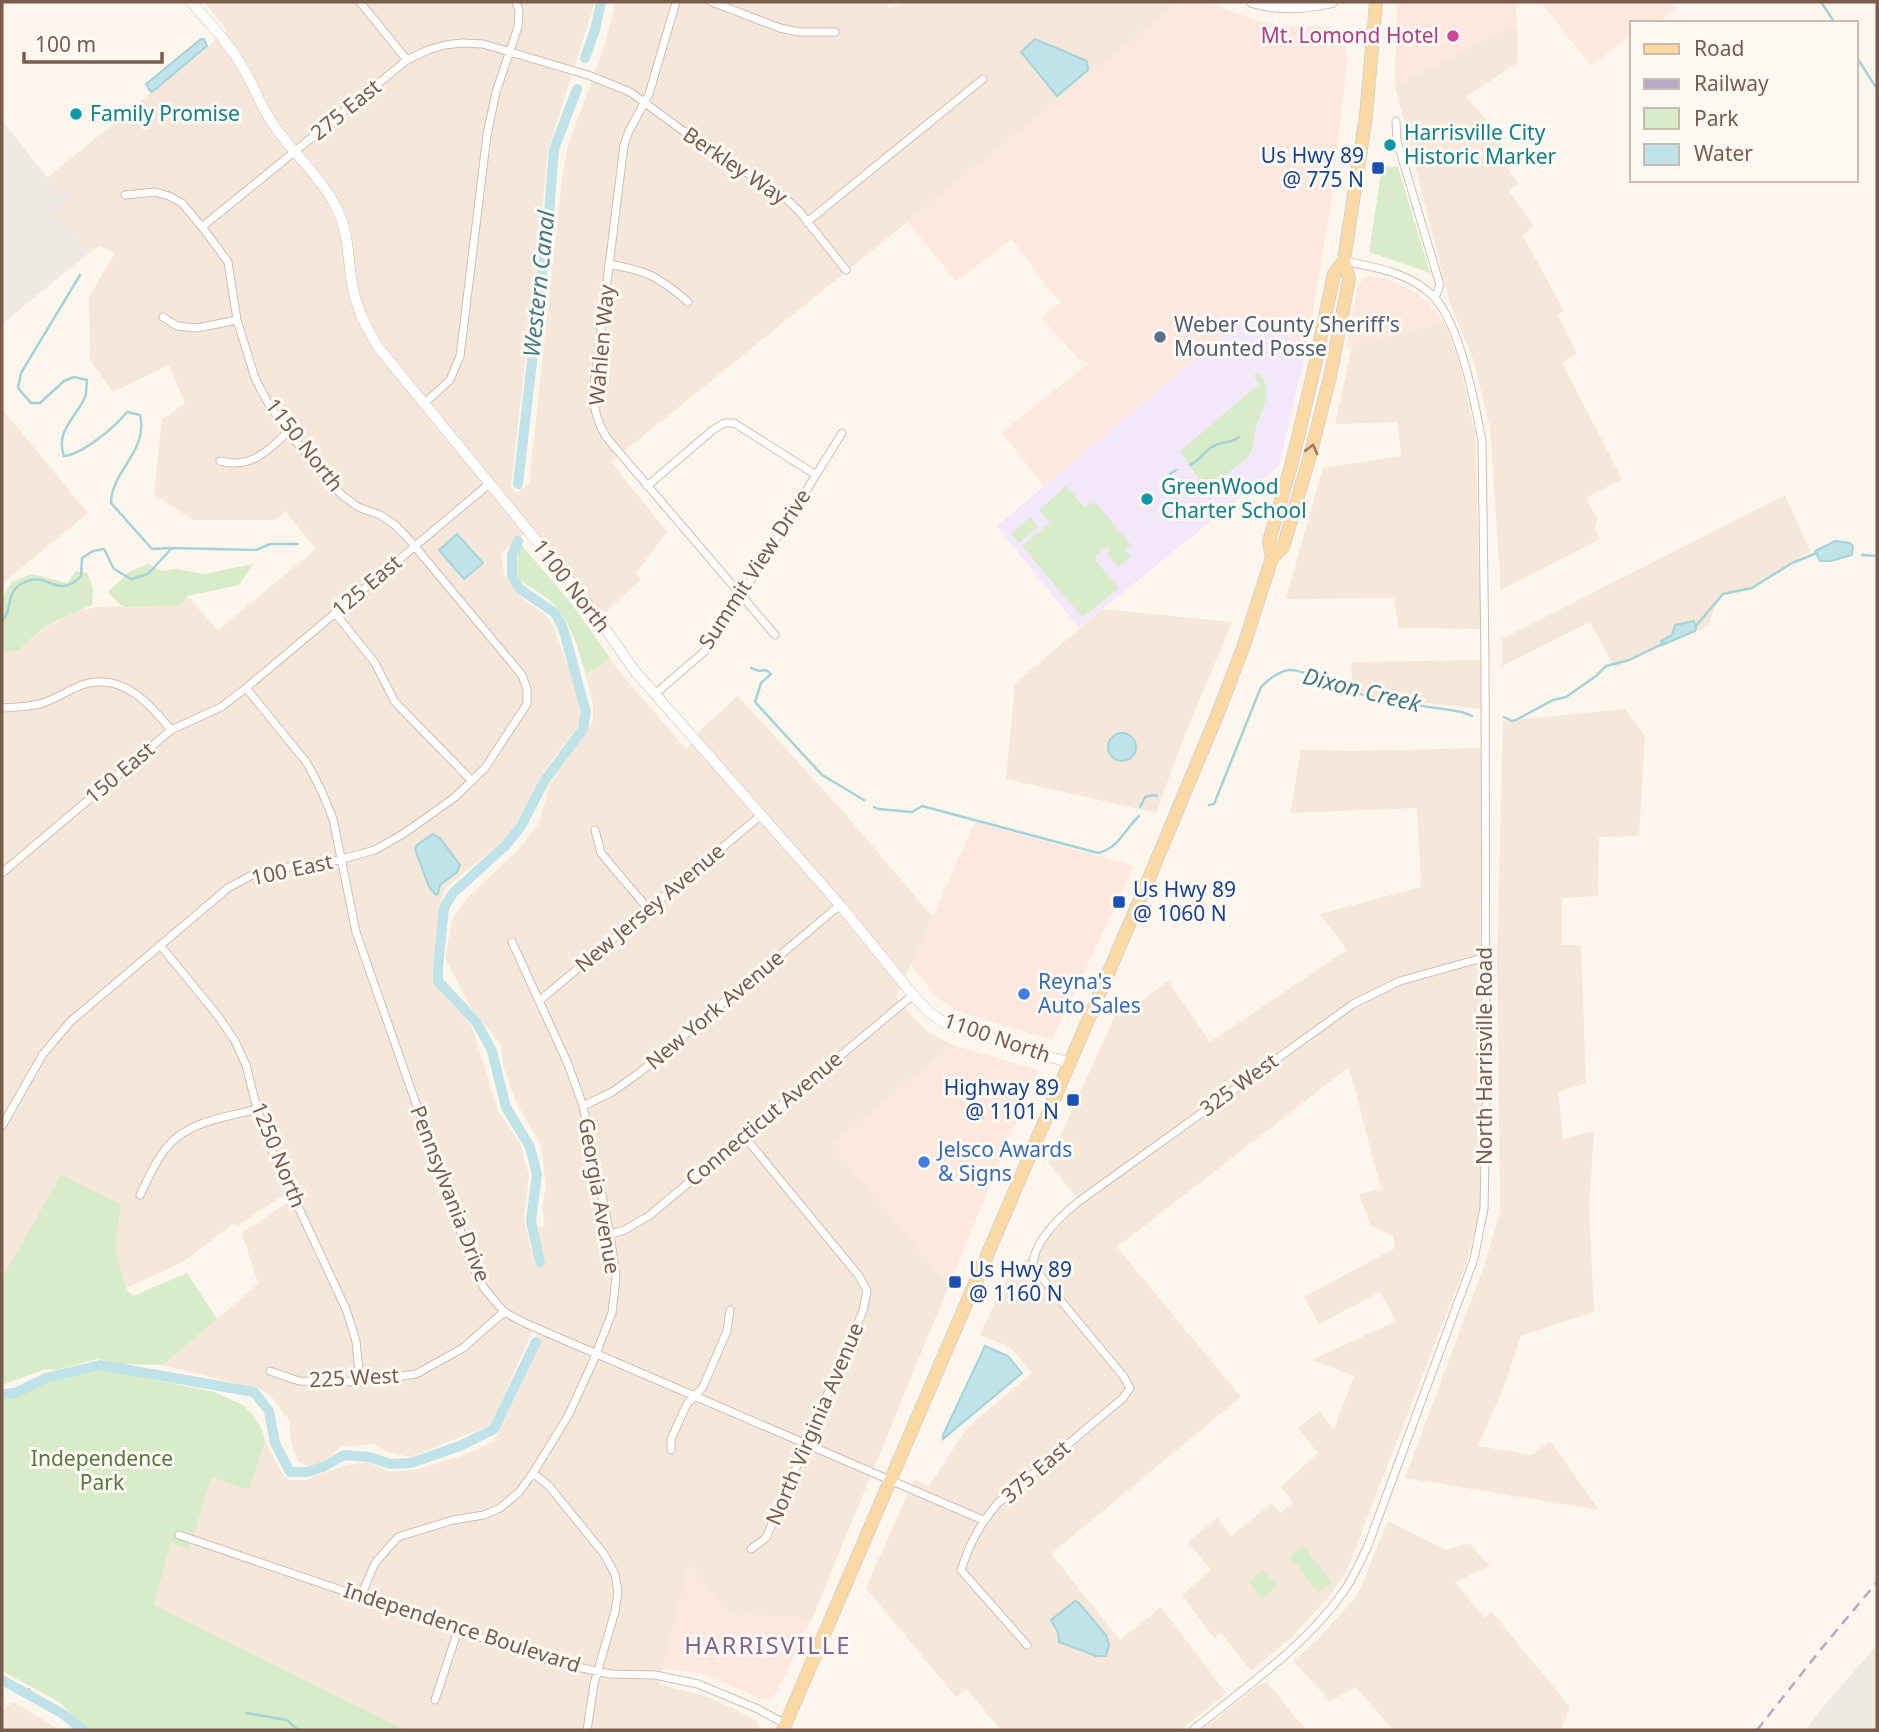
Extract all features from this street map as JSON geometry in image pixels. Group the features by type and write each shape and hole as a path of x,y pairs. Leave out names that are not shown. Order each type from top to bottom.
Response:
{"main road":[{"path":"1252,2 1290,8 1332,2"},
{"path":"787,1728 1218,713 1243,648 1272,558 1283,547 1330,377 1349,279 1344,260 1366,116 1376,2"}],"street":[{"name":"1100 North","path":"191,2 236,55 271,122 324,188 341,219 345,229 357,305 364,325 489,484 585,600 634,670 840,905 930,1013 966,1031 1070,1063"},
{"path":"360,2 407,60"},
{"path":"425,403 450,380 460,356 487,135 496,92 518,27 519,10 516,2"},
{"name":"Wahlen Way","path":"676,2 649,94 624,145 593,395 594,410 599,426 607,438 775,635"},
{"path":"712,2 780,28 799,32 835,32"},
{"name":"275 East","path":"202,227 407,60 428,50 462,43 483,44 510,52"},
{"name":"Berkley Way","path":"510,52 588,75 630,92 697,141 782,195 846,270"},
{"path":"807,222 984,79"},
{"name":"North Harrisville Road","path":"1396,121 1397,141 1440,285 1435,298"},
{"name":"1150 North","path":"125,195 155,192 169,196 182,203 202,227 228,262 237,320 255,378 288,432 342,495 358,507 380,515 395,525 415,546 522,675 527,689"},
{"name":"North Harrisville Road","path":"1193,1730 1314,1627 1343,1592 1367,1548 1474,1259 1484,1208 1486,957 1482,441 1476,408 1456,336 1435,298 1396,273 1344,260"},
{"path":"608,264 651,274 688,302"},
{"path":"163,317 177,326 197,328 237,320"},
{"path":"647,486 714,429 724,423 734,422 816,475"},
{"path":"220,461 234,464 255,459 288,432"},
{"name":"Summit View Drive","path":"655,695 713,642 842,433"},
{"name":"125 East","path":"246,688 489,484"},
{"path":"335,613 375,663 395,702 472,781"},
{"path":"2,708 42,703 85,684 105,682 127,688 146,700 171,730"},
{"name":"150 East","path":"2,873 171,730 221,707 246,688"},
{"name":"Pennsylvania Drive","path":"246,688 307,763 322,792 333,819 356,932 472,1264 484,1288 504,1312 983,1520"},
{"name":"100 East","path":"2,1126 43,1054 71,1021 228,888 252,875 342,859 375,850 403,834 455,797 485,768 527,704 527,689"},
{"name":"New Jersey Avenue","path":"539,1001 760,816"},
{"path":"596,830 601,853 649,910"},
{"name":"New York Avenue","path":"583,1106 612,1092 639,1073 840,905"},
{"name":"Georgia Avenue","path":"361,1596 375,1563 398,1537 453,1520 484,1515 500,1508 519,1492 568,1416 612,1312 615,1277 610,1234 583,1106 568,1064 512,942"},
{"name":"1250 North","path":"160,945 235,1041 246,1065 257,1109 273,1153 346,1310 356,1341 360,1381"},
{"name":"325 West","path":"1130,1388 1124,1377 1032,1267 1032,1260 1043,1238 1055,1223 1078,1202 1353,1004 1400,981 1486,957"},
{"name":"Connecticut Avenue","path":"610,1234 639,1223 913,995"},
{"path":"140,1195 166,1148 180,1135 197,1125 257,1109"},
{"name":"North Virginia Avenue","path":"744,1136 859,1276 867,1291 863,1311 766,1538 751,1549"},
{"path":"671,1450 671,1439 687,1404 703,1387 727,1331 730,1310"},
{"name":"225 West","path":"270,1371 299,1381 360,1381 416,1374 463,1348 504,1312"},
{"name":"375 East","path":"1027,1645 961,1570 970,1544 983,1520 1015,1488 1123,1398 1130,1388"},
{"path":"533,1473 550,1486 604,1554 615,1574 618,1592 615,1611 597,1671 587,1730"},
{"name":"Independence Boulevard","path":"179,1535 550,1661 610,1674 655,1675 698,1684 758,1709 787,1728"},
{"path":"435,1700 458,1630"}],"shaded area":[{"path":"204,2 595,2 548,150 511,486 516,493 529,483 562,178 568,145 605,44 616,2 889,2 888,8 908,2 1179,2 611,462 667,532 636,573 641,579 604,614 530,529 501,553 504,574 522,598 548,617 554,628 582,712 580,724 546,768 512,831 445,888 432,971 437,985 472,1027 498,1111 520,1143 529,1176 524,1219 535,1264 543,1262 538,1228 545,1226 542,1208 546,1186 541,1145 516,1102 503,1065 501,1045 471,1008 445,958 452,920 467,898 518,850 539,823 550,784 593,721 593,705 586,675 610,658 686,749 697,740 698,732 738,696 841,809 933,917 896,997 924,1029 952,1045 832,1145 949,1285 812,1619 728,1613 689,1564 659,1684 708,1697 737,1710 758,1722 759,1730 406,1730 154,1605 171,1543 189,1550 212,1476 249,1490 265,1441 281,1472 289,1480 305,1480 343,1466 367,1462 390,1472 418,1469 461,1456 494,1442 537,1351 536,1323 491,1425 410,1457 388,1452 373,1444 341,1447 323,1462 308,1467 298,1461 291,1443 289,1420 271,1396 262,1390 163,1365 258,1284 242,1233 288,1202 285,1194 237,1226 234,1223 183,1262 126,1288 115,1249 120,1205 61,1176 2,1278 2,652 20,650 27,640 74,611 98,607 181,605 187,596 218,630 316,549 285,511 275,520 193,520 154,494 162,420 185,403 169,365 113,392 90,360 89,297 115,253 100,246 89,253 55,210 58,190 48,177 227,31"},
{"path":"1179,2 1207,2 1278,26 1329,27 1340,30 1345,37 1347,62 1331,205 1307,345 1245,317 1044,487 1002,432 1089,363 1080,360 1041,318 1061,302 1012,239 956,281 907,221"},
{"path":"1397,2 1521,2 1516,7 1517,24 1395,86"},
{"path":"1541,2 1669,2 1675,8 1660,21 1630,21 1630,35 1591,66"},
{"path":"1517,24 1518,62 1466,97 1505,140 1493,150 1519,183 1509,191 1534,226 1523,236 1564,311 1558,315 1577,353 1562,363 1622,479 1586,498 1597,518 1595,528 1600,539 1501,590 1490,427 1473,359 1450,303 1395,86"},
{"path":"2,121 58,190 72,192 55,210 89,253 2,324"},
{"path":"1368,276 1390,280 1415,292 1444,322 1346,348 1358,285"},
{"path":"1245,317 1307,345 1279,466 1079,628 997,526"},
{"path":"1444,322 1459,362 1475,434 1481,629 1399,628 1394,598 1286,599 1323,468 1401,456 1398,422 1335,424 1352,346"},
{"path":"2,409 88,513 2,584"},
{"path":"1785,495 1810,551 1752,589 1719,596 1708,626 1615,668 1590,622 1502,666 1502,639"},
{"path":"1103,609 1232,622 1156,813 1006,779 1015,683"},
{"path":"1481,660 1481,709 1389,699 1352,690 1351,662"},
{"path":"1625,709 1645,736 1639,836 1599,837 1598,896 1562,898 1562,945 1581,945 1586,1083 1558,1092 1563,1139 1594,1131 1589,1205 1594,1312 1521,1336 1505,1384 1478,1446 1532,1455 1550,1441 1599,1510 1405,1478 1485,1263 1500,1211 1497,957 1503,721"},
{"path":"1481,748 1480,1210 1467,1261 1347,1570 1328,1598 1290,1639 1251,1671 1221,1633 1214,1638 1182,1595 1211,1570 1188,1542 1217,1518 1231,1536 1272,1503 1281,1513 1293,1502 1281,1487 1318,1453 1298,1428 1319,1411 1334,1429 1354,1376 1312,1360 1396,1321 1380,1292 1319,1324 1304,1297 1395,1248 1393,1236 1371,1226 1359,1194 1381,1189 1349,1067 1117,1247 1241,1397 1051,1554 1120,1640 1161,1607 1226,1693 1181,1730 1001,1730 967,1689 956,1697 866,1588 914,1479 929,1486 967,1428 1032,1373 1010,1347 980,1335 1004,1282 1082,1203 1048,1163 1119,1007 1126,1013 1168,981 1210,1042 1347,950 1320,914 1421,887 1417,808 1290,813 1301,750"},
{"path":"975,822 1134,866 1052,1040 954,1010 937,997 911,965"},
{"path":"952,1045 1039,1070 949,1285 831,1145"},
{"path":"1388,1521 1446,1550 1469,1543 1490,1566 1455,1582 1484,1618 1492,1612 1570,1707 1561,1730 1393,1730 1356,1687 1330,1701 1293,1661 1317,1640 1357,1596"},
{"path":"689,1563 728,1613 812,1619 775,1695 764,1700 700,1673 663,1669"},
{"path":"1877,1645 1877,1730 1805,1730 1828,1701"},
{"path":"1267,1682 1306,1730 1202,1730 1260,1684"},
{"path":"13,1702 59,1730 2,1730 2,1711"}],"green space":[{"path":"1382,166 1398,167 1430,273 1369,252"},
{"path":"1256,373 1266,384 1267,391 1255,430 1252,451 1218,487 1212,491 1206,490 1180,451 1259,384 1254,376"},
{"path":"1066,486 1084,507 1097,504 1131,545 1124,549 1131,557 1118,567 1107,554 1110,551 1107,547 1096,555 1096,561 1119,588 1084,616 1081,616 1022,546 1051,524 1039,510"},
{"path":"1030,517 1038,527 1019,543 1011,534"},
{"path":"519,542 571,603 610,658 586,675 573,635 563,616 549,600 518,577"},
{"path":"149,564 162,571 176,569 204,574 253,564 239,585 187,596 181,605 125,607 118,603 108,592 130,571"},
{"path":"76,571 87,573 93,588 92,605 43,629 20,650 2,652 2,598 12,582 32,574 67,583"},
{"path":"61,1175 121,1205 115,1249 126,1288 133,1296 187,1273 217,1319 163,1365 121,1364 97,1359 57,1370 46,1369 2,1385 2,1278"},
{"name":"Independence Park","path":"100,1369 214,1392 243,1405 253,1415 265,1441 249,1490 212,1477 189,1550 171,1543 154,1605 406,1730 88,1730 59,1702 2,1671 2,1398"},
{"path":"1303,1546 1332,1582 1319,1593 1290,1557"},
{"path":"1263,1570 1277,1586 1262,1599 1249,1582"}],"water":[{"path":"204,39 207,46 150,91 146,84"},
{"path":"1035,39 1087,61 1088,70 1057,96 1021,52"},
{"path":"457,534 483,563 464,579 439,550"},
{"path":"1835,541 1850,543 1853,546 1852,555 1820,561 1815,551"},
{"path":"1694,621 1695,631 1662,645 1661,641 1672,635 1675,625"},
{"path":"1122,733 1132,737 1136,747 1132,757 1122,761 1112,757 1108,747 1112,737"},
{"path":"433,834 440,838 460,865 457,872 440,885 436,895 429,887 415,849"},
{"path":"985,1346 1008,1356 1022,1373 943,1439 943,1435"},
{"path":"1075,1601 1106,1635 1109,1645 1106,1656 1096,1656 1059,1642 1058,1632 1051,1620"}],"waterway":[{"name":"Western Canal","path":"585,58 601,2"},
{"path":"1821,2 1834,21"},
{"path":"1858,59 1877,89"},
{"name":"Western Canal","path":"518,484 554,149 577,89"},
{"path":"80,275 21,373 18,388 31,403 40,403 64,381 74,377 87,380 85,397 64,432 64,456 80,451 98,439 127,412 140,415 139,439 117,481 111,503 152,549 172,548"},
{"path":"1190,465 1212,447 1239,437"},
{"path":"1170,474 1176,470"},
{"name":"Western Canal","path":"518,541 512,555 512,576 520,589 555,613 563,628 586,712 583,729 545,780 521,826 506,845 453,893 444,908 438,981 477,1023 492,1051 506,1107 530,1147 537,1174 531,1221 540,1262"},
{"name":"Dixon Creek","path":"2,621 13,592 21,584 30,580 58,586 72,583 81,576 82,558 93,551 104,549 114,569 131,579 148,574 172,548 256,550 270,544 298,544"},
{"name":"Dixon Creek","path":"1695,627 1723,594 1752,588 1792,563 1817,553"},
{"name":"Dixon Creek","path":"1862,555 1877,556"},
{"name":"Dixon Creek","path":"1504,717 1516,720 1553,700 1566,697 1606,666 1629,660 1664,643"},
{"name":"Dixon Creek","path":"751,668 766,670 771,674 761,683 755,702 822,775 864,800"},
{"name":"Dixon Creek","path":"1209,805 1214,804 1261,687 1284,671 1298,671 1361,694 1472,716"},
{"name":"Dixon Creek","path":"1140,807 1145,797 1157,796"},
{"name":"Dixon Creek","path":"874,807 912,812 922,806 1098,853 1116,843 1139,816"},
{"name":"Western Canal","path":"2,1394 15,1393 46,1378 100,1365 254,1392 269,1411 275,1443 290,1472 307,1472 323,1467 344,1455 369,1457 391,1464 411,1463 460,1446 494,1429 536,1342"},
{"name":"Western Canal","path":"2,1680 63,1714 83,1730"},
{"name":"Western Canal","path":"27,1693 29,1689"},
{"path":"246,1713 287,1720 298,1730"}],"railway":[{"path":"1757,1730 1877,1582"}],"place":[{"name":"Mt. Lomond Hotel","path":"1453,36"},
{"name":"Family Promise","path":"76,114"},
{"name":"Harrisville City Historic Marker","path":"1390,145"},
{"name":"Us Hwy 89 @ 775 N","path":"1378,168"},
{"name":"Weber County Sheriff's Mounted Posse","path":"1160,337"},
{"name":"GreenWood Charter School","path":"1147,499"},
{"name":"Us Hwy 89 @ 1060 N","path":"1119,902"},
{"name":"Reyna's Auto Sales","path":"1024,994"},
{"name":"Highway 89 @ 1101 N","path":"1073,1100"},
{"name":"Jelsco Awards & Signs","path":"924,1162"},
{"name":"Us Hwy 89 @ 1160 N","path":"955,1282"}],"district":[{"name":"HARRISVILLE","path":"768,1646"}]}
